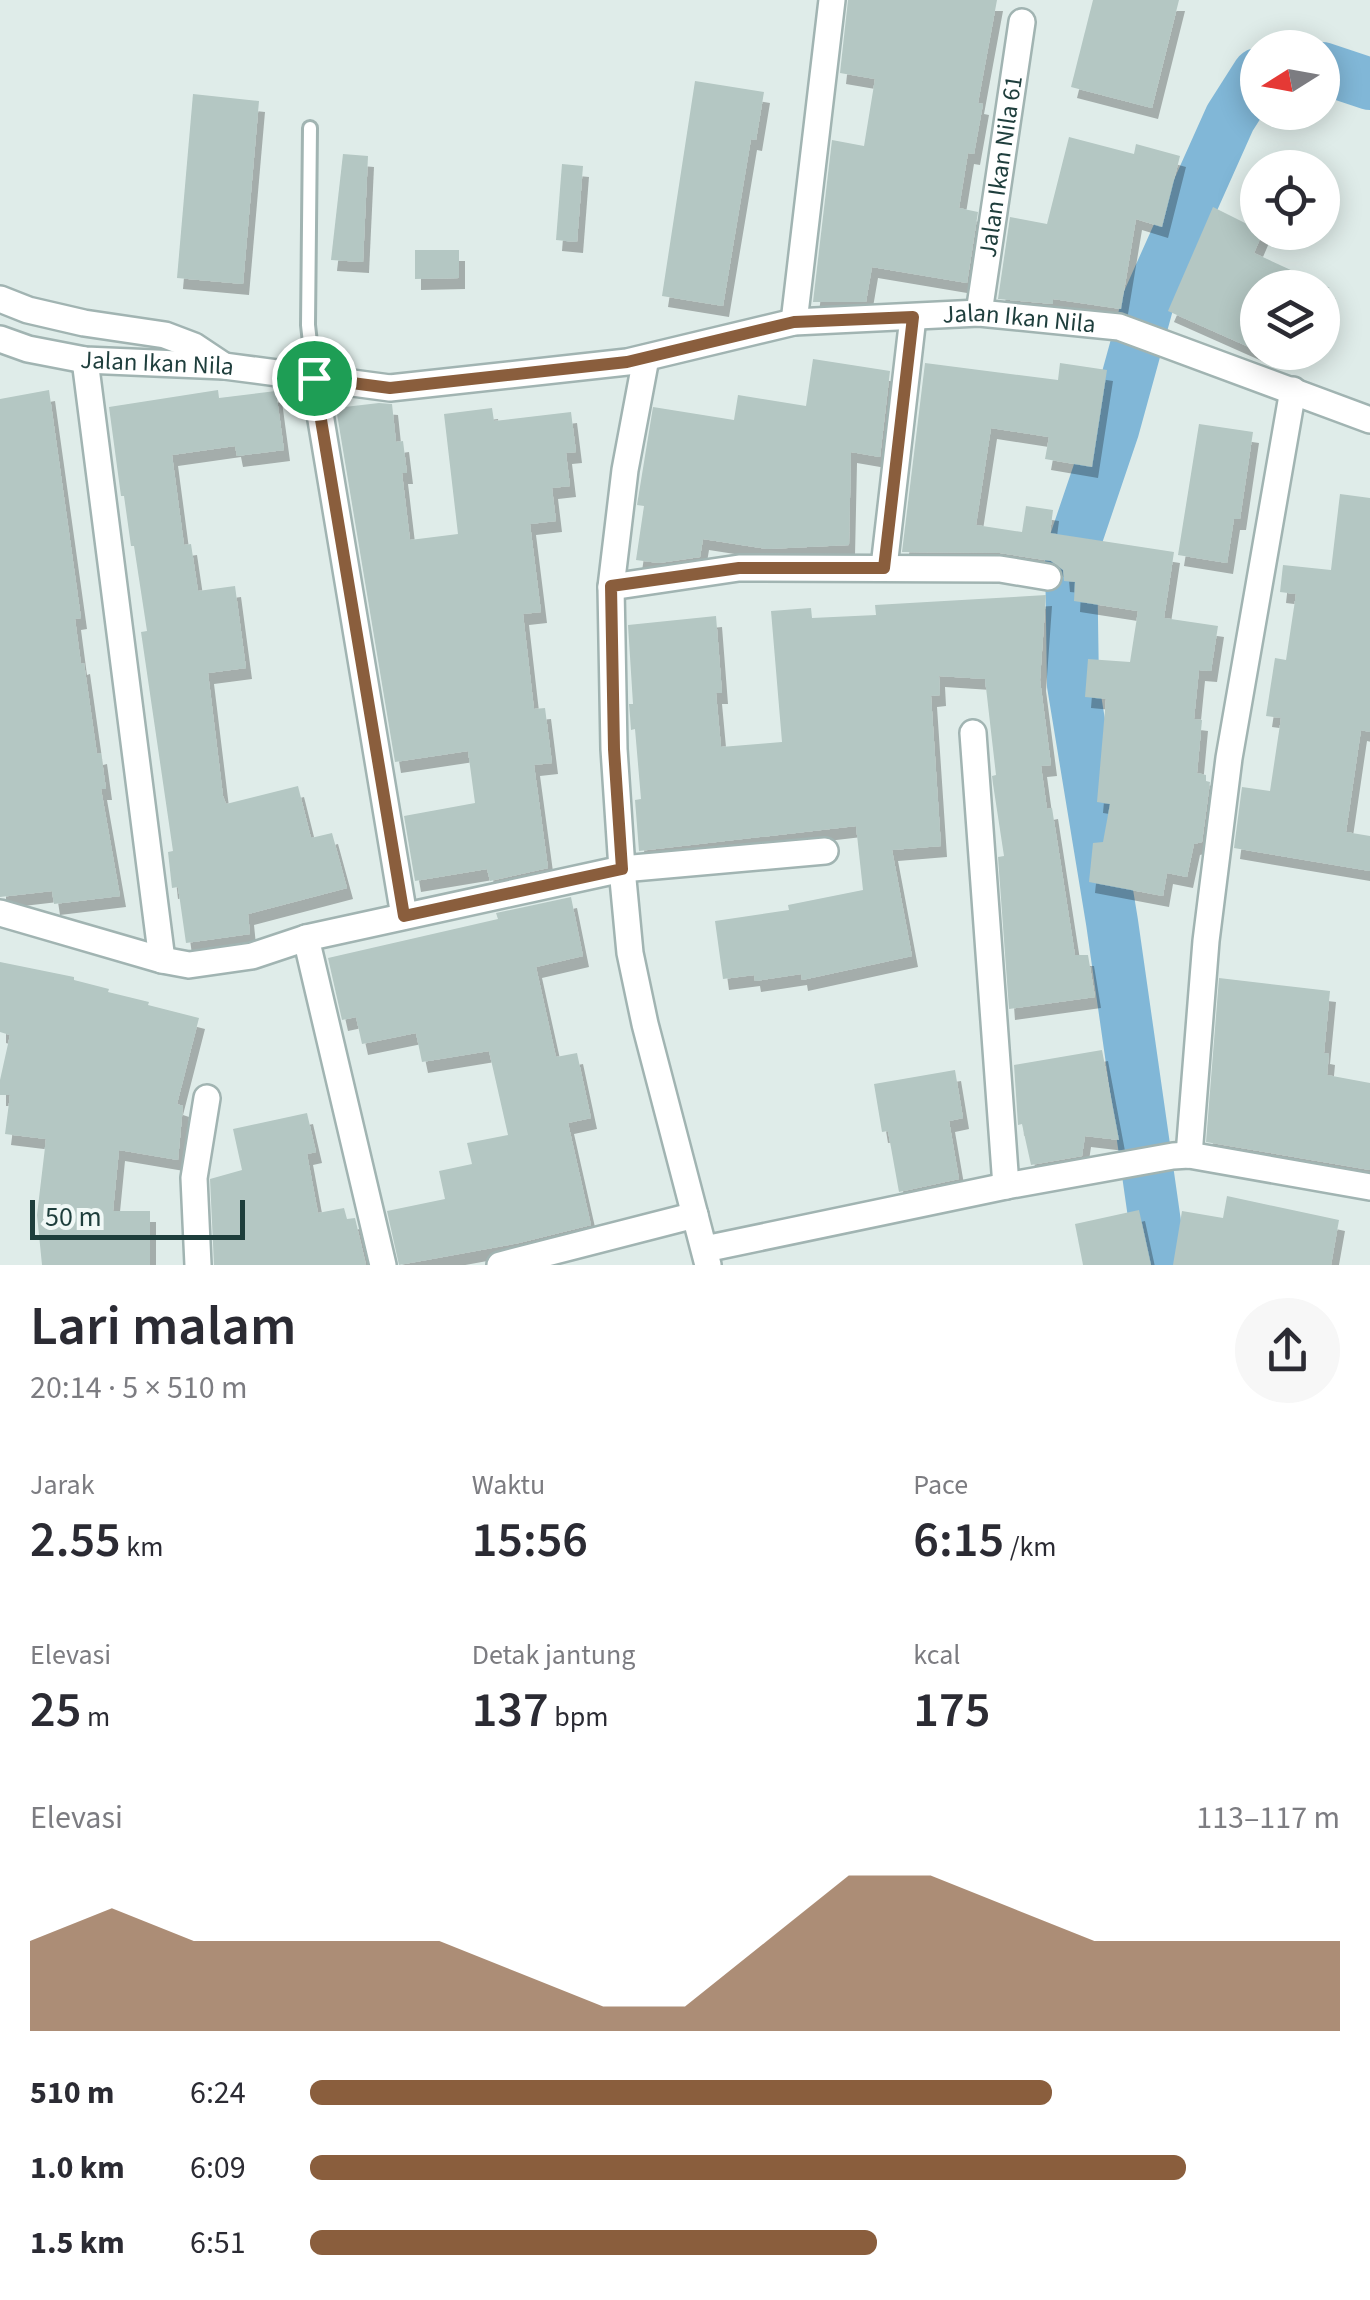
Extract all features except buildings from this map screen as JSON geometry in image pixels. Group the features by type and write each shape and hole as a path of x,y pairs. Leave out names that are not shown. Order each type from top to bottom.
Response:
{"street":[{"path":"794,322 832,0"},
{"name":"Jalan Ikan Nila 61","path":"978,314 1022,22"},
{"path":"0,300 84,323 165,336 194,346 224,366"},
{"name":"Jalan Ikan Nila","path":"0,340 85,360 224,366 390,388 646,358 794,322 978,314 1119,327 1370,420"},
{"path":"884,568 913,317"},
{"path":"646,358 625,470 611,586 614,749 622,869 630,953 645,1024 707,1257 1006,1186 1181,1156 1370,1187"},
{"path":"85,360 162,960"},
{"path":"314,378 404,916"},
{"path":"1181,1156 1229,758 1293,390"},
{"path":"611,586 739,568 1000,569 1048,578"},
{"path":"973,733 1006,1186"},
{"path":"0,912 189,965 252,956 306,938 622,869 826,852"},
{"path":"306,938 383,1265"},
{"path":"198,1265 194,1178 207,1098"},
{"path":"500,1265 695,1215"}],"lane":[{"path":"310,128 308,326 314,378"}],"waterway":[{"path":"1340,74 1370,84"},
{"path":"1161,1265 1112,922 1073,685 1071,554 1113,430 1149,299 1240,102"}],"route":[{"path":"913,317 884,568 739,568 611,586 614,749 622,869 404,916 314,378 390,388 627,362 794,322 913,317"}]}
